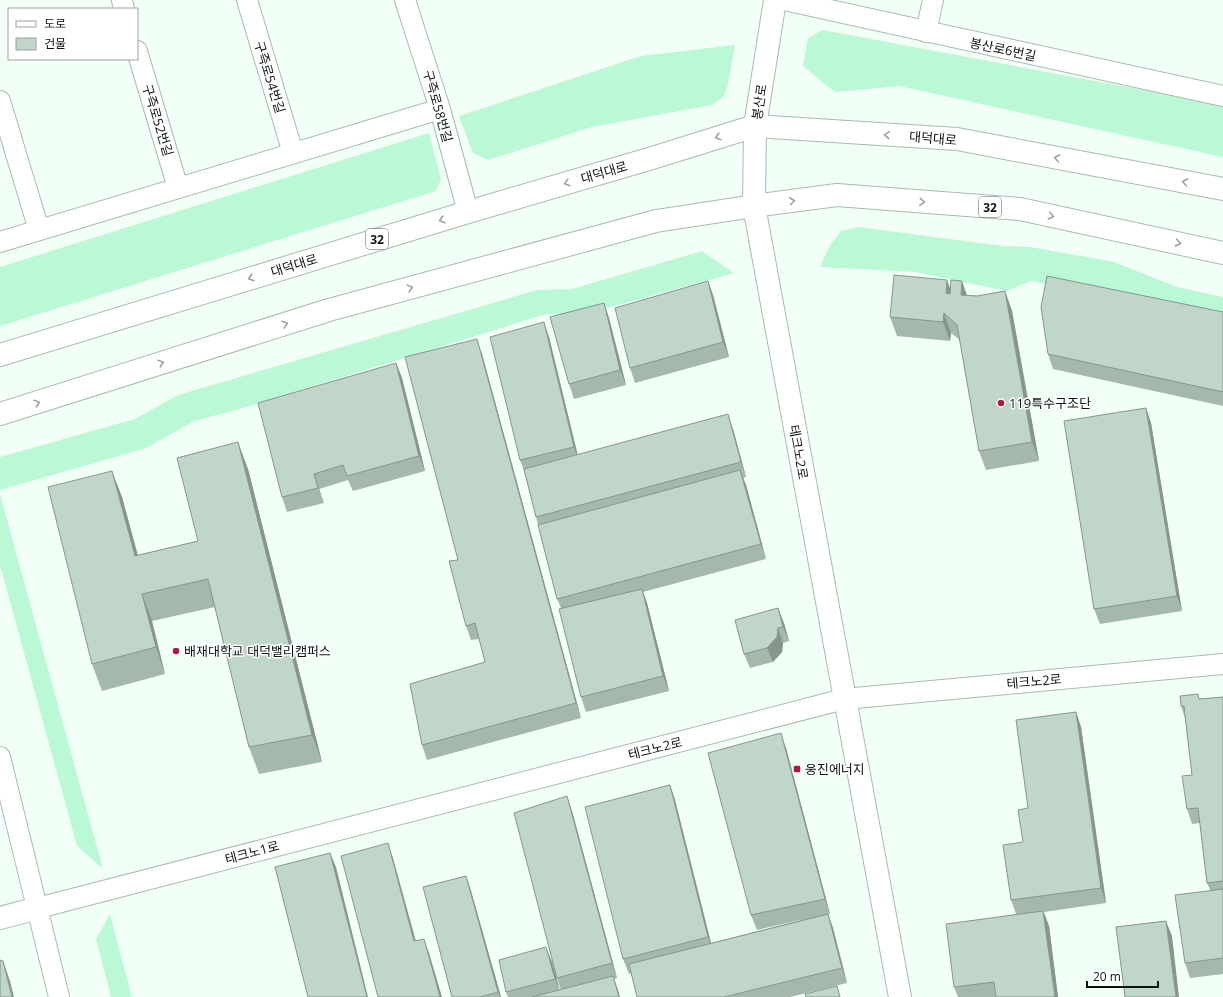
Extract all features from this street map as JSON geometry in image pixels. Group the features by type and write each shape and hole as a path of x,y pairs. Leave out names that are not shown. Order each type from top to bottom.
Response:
{"main road":[{"name":"봉산로","path":"754,206 755,126 775,0"},
{"name":"대덕대로","path":"0,355 755,126 957,139 1223,189"},
{"name":"32","path":"0,414 329,310 656,221 837,195 1020,209 1223,253"},
{"name":"테크노2로","path":"754,206 900,997"},
{"name":"테크노1로","path":"0,918 38,908"}],"street":[{"name":"구즉로54번길","path":"247,0 293,153"},
{"name":"구즉로58번길","path":"405,0 440,109 468,212"},
{"name":"봉산로6번길","path":"784,0 1223,96"},
{"path":"926,32 933,0"},
{"name":"구즉로52번길","path":"138,54 178,188"},
{"path":"0,101 39,230"},
{"path":"0,242 440,109"},
{"name":"테크노2로","path":"466,797 844,699 1223,664"},
{"path":"0,757 59,997"},
{"name":"테크노1로","path":"38,908 466,797"}],"green space":[{"path":"823,30 1223,105 1223,157 899,86 835,92 803,66 808,38"},
{"path":"735,45 728,85 724,96 712,105 592,127 488,160 473,153 459,116 641,56"},
{"path":"429,133 441,179 436,191 0,326 0,267"},
{"path":"858,227 1003,246 1030,247 1114,262 1177,287 1223,297 1223,322 1031,281 1006,291 916,272 820,267 829,247 841,231"},
{"path":"702,251 734,273 582,315 546,314 246,407 194,421 146,448 0,490 0,457 135,419 178,395 537,290 572,289"},
{"path":"0,494 103,869 77,846 0,565"},
{"path":"110,914 132,997 111,997 96,939"}],"building":[{"name":"119특수구조단","path":"894,275 947,280 946,293 950,294 951,280 962,281 961,295 977,296 1005,291 1032,442 979,451 957,325 944,313 943,322 890,317"},
{"path":"1047,276 1223,312 1223,392 1048,354 1041,307"},
{"path":"708,281 723,342 630,368 615,308"},
{"path":"604,303 620,370 569,384 550,317"},
{"path":"544,322 574,447 520,460 490,337"},
{"path":"477,339 576,703 422,745 410,684 485,662 475,623 466,626 449,561 458,560 405,357"},
{"path":"396,363 419,456 347,476 343,465 314,474 318,488 282,497 258,403"},
{"path":"1146,408 1177,596 1094,609 1064,421"},
{"path":"728,414 741,462 536,517 524,469"},
{"path":"238,442 312,735 249,747 208,579 142,594 156,647 92,664 48,487 112,471 135,556 198,541 177,458"},
{"path":"740,470 761,544 557,599 538,525"},
{"path":"642,589 663,676 581,697 559,609"},
{"path":"778,608 783,627 778,628 777,637 767,648 744,654 735,620"},
{"path":"1198,694 1199,699 1223,697 1223,881 1207,883 1198,808 1187,809 1182,776 1192,775 1184,706 1181,706 1180,696"},
{"path":"1076,712 1101,888 1011,900 1003,845 1023,842 1018,810 1028,808 1016,720"},
{"path":"781,733 825,899 751,915 708,753"},
{"path":"670,785 708,937 623,959 585,807"},
{"path":"567,796 612,963 557,978 514,813"},
{"path":"388,843 414,941 424,939 440,997 378,997 341,856"},
{"path":"330,853 367,997 308,997 275,867"},
{"path":"466,876 498,992 480,997 452,997 423,887"},
{"path":"1223,889 1223,958 1185,963 1175,895"},
{"path":"1043,911 1055,997 996,997 994,982 954,987 946,924"},
{"path":"828,914 842,968 724,997 637,997 629,964"},
{"path":"1166,921 1176,997 1125,997 1116,927"},
{"path":"546,947 555,979 506,992 499,960"},
{"path":"0,960 3,961 12,997 0,997"},
{"path":"613,976 619,997 532,997"},
{"path":"837,986 840,997 806,997 805,994"}],"place":[{"name":"119특수구조단","path":"1001,403"},
{"name":"배재대학교 대덕밸리캠퍼스","path":"176,651"},
{"name":"웅진에너지","path":"797,769"}]}
